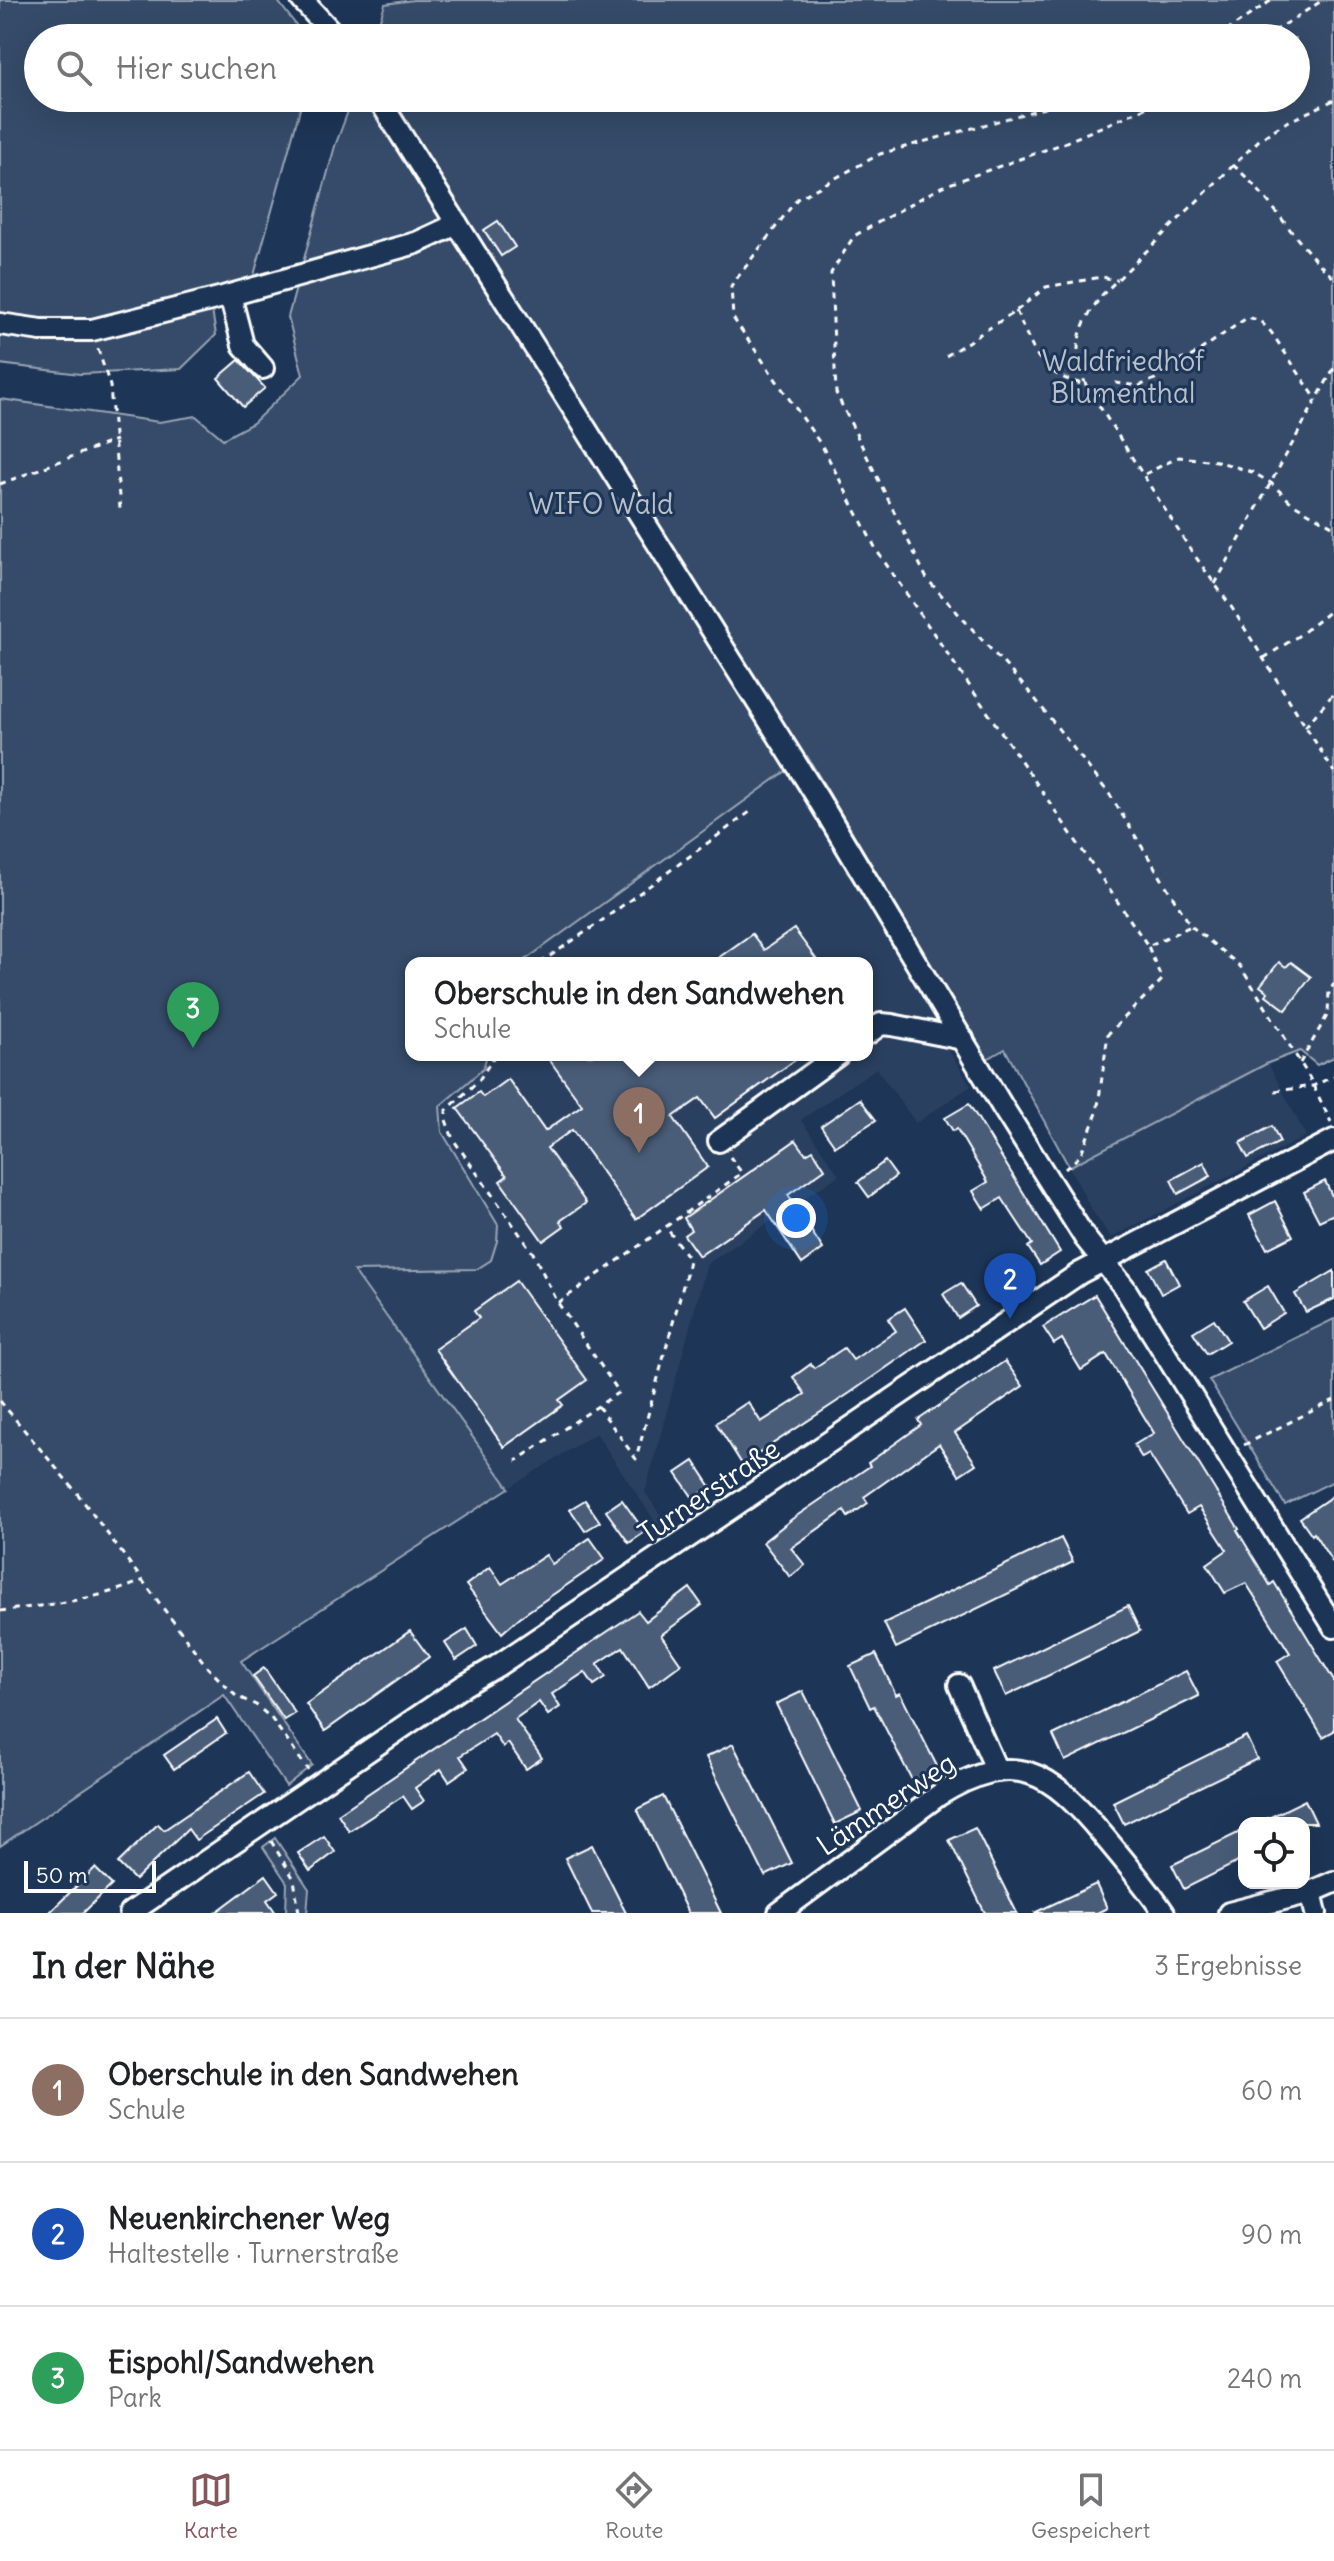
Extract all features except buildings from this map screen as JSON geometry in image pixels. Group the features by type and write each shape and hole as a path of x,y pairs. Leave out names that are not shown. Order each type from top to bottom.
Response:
{"street":[{"path":"302,0 324,24"},
{"path":"387,112 817,797 1049,1181 1124,1287 1334,1627"},
{"path":"0,324 41,330 92,330 416,243 457,224"},
{"path":"230,295 243,345 263,368"},
{"path":"873,1030 881,1024 892,1025 963,1039"},
{"path":"719,1141 812,1062"},
{"name":"Turnerstraße","path":"130,1913 714,1522 1010,1319 1102,1260 1334,1140"},
{"path":"959,1685 997,1771"},
{"name":"Lämmerweg","path":"779,1913 939,1795 962,1781 1009,1769 1053,1783 1081,1808 1141,1880 1164,1913"},
{"path":"1229,1913 1311,1892 1334,1882"},
{"path":"1311,1892 1316,1913"}],"path":[{"path":"1237,24 1272,0"},
{"path":"1286,24 1323,0"},
{"path":"1310,111 1334,100"},
{"path":"1030,112 880,154 797,199 731,286 733,318 822,446 877,551 1148,946 1162,980 1108,1034 1097,1113 1080,1156 1049,1181"},
{"path":"1136,112 1059,145 941,187 854,236 831,273 836,393 927,579 1032,695 1110,795 1191,926 1240,966 1300,1063 1334,1129"},
{"path":"1308,112 1260,139 1233,164 1086,315 1077,342 1086,385 1264,658 1334,772"},
{"path":"1233,164 1285,221 1300,244 1334,278"},
{"path":"946,356 1016,311 1046,287 1102,277 1117,280"},
{"path":"1016,311 1047,369 1062,379 1086,385"},
{"path":"1094,396 1116,383 1139,386 1155,379 1170,364 1192,356 1248,317 1260,321 1271,332 1317,400"},
{"path":"92,330 110,386 120,509"},
{"path":"1215,584 1334,368"},
{"path":"0,484 116,440"},
{"path":"1145,474 1179,457 1217,461 1252,472 1271,483 1292,503 1334,527"},
{"path":"1264,658 1334,608"},
{"path":"1305,727 1334,693"},
{"path":"549,957 754,809"},
{"path":"1148,946 1191,926"},
{"path":"1300,1063 1328,1014 1329,991 1334,984"},
{"path":"491,1061 479,1080 446,1111 453,1139 533,1253 558,1303 619,1392 516,1461"},
{"path":"1275,1091 1313,1086 1334,1076"},
{"path":"558,1303 742,1173 719,1141"},
{"path":"598,1406 636,1459 689,1259 666,1227"},
{"path":"1227,1454 1334,1400"},
{"path":"0,1401 77,1493 208,1668 236,1696 256,1705 271,1718 318,1785"},
{"path":"0,1611 60,1604 122,1590 142,1581"},
{"path":"260,1824 294,1879 299,1913"}],"shaded area":[{"path":"791,769 949,1031 945,1044 971,1086 916,1123 876,1068 801,1120 839,1175 707,1264 645,1492 666,1524 660,1529 596,1433 509,1488 353,1271 477,1269 439,1117 440,1106 483,1069 485,1061 873,1061 873,957 529,957"},
{"path":"1268,1063 1306,1136 1111,1238 1069,1167"}],"green space":[{"path":"0,0 277,0 295,24 24,24 24,112 299,112 253,279 209,292 216,335 181,369 80,374 0,364"},
{"name":"WIFO Wald","path":"413,0 1334,0 1334,1057 1317,1065 1300,1051 1268,1063 1069,1167 1005,1049 987,1059 807,756 529,957 405,957 405,1061 485,1061 483,1069 440,1106 442,1132 498,1225 497,1241 491,1260 477,1269 354,1271 509,1488 241,1661 312,1765 286,1786 224,1695 0,1846 0,399 159,422 196,416 223,439 253,423 303,375 288,317 335,146 348,112 1310,112 1310,24 379,24 385,4"},
{"path":"1334,1319 1334,1481 1285,1505 1209,1380"},
{"path":"275,1838 309,1889 307,1913 286,1913 287,1883 263,1847"}],"place":[{"name":"Eispohl/Sandwehen","path":"193,1048"},
{"name":"Oberschule in den Sandwehen","path":"639,1153"},
{"name":"Neuenkirchener Weg","path":"1010,1319"}],"park label":[{"name":"Waldfriedhof Blumenthal","path":"1123,377"}]}
